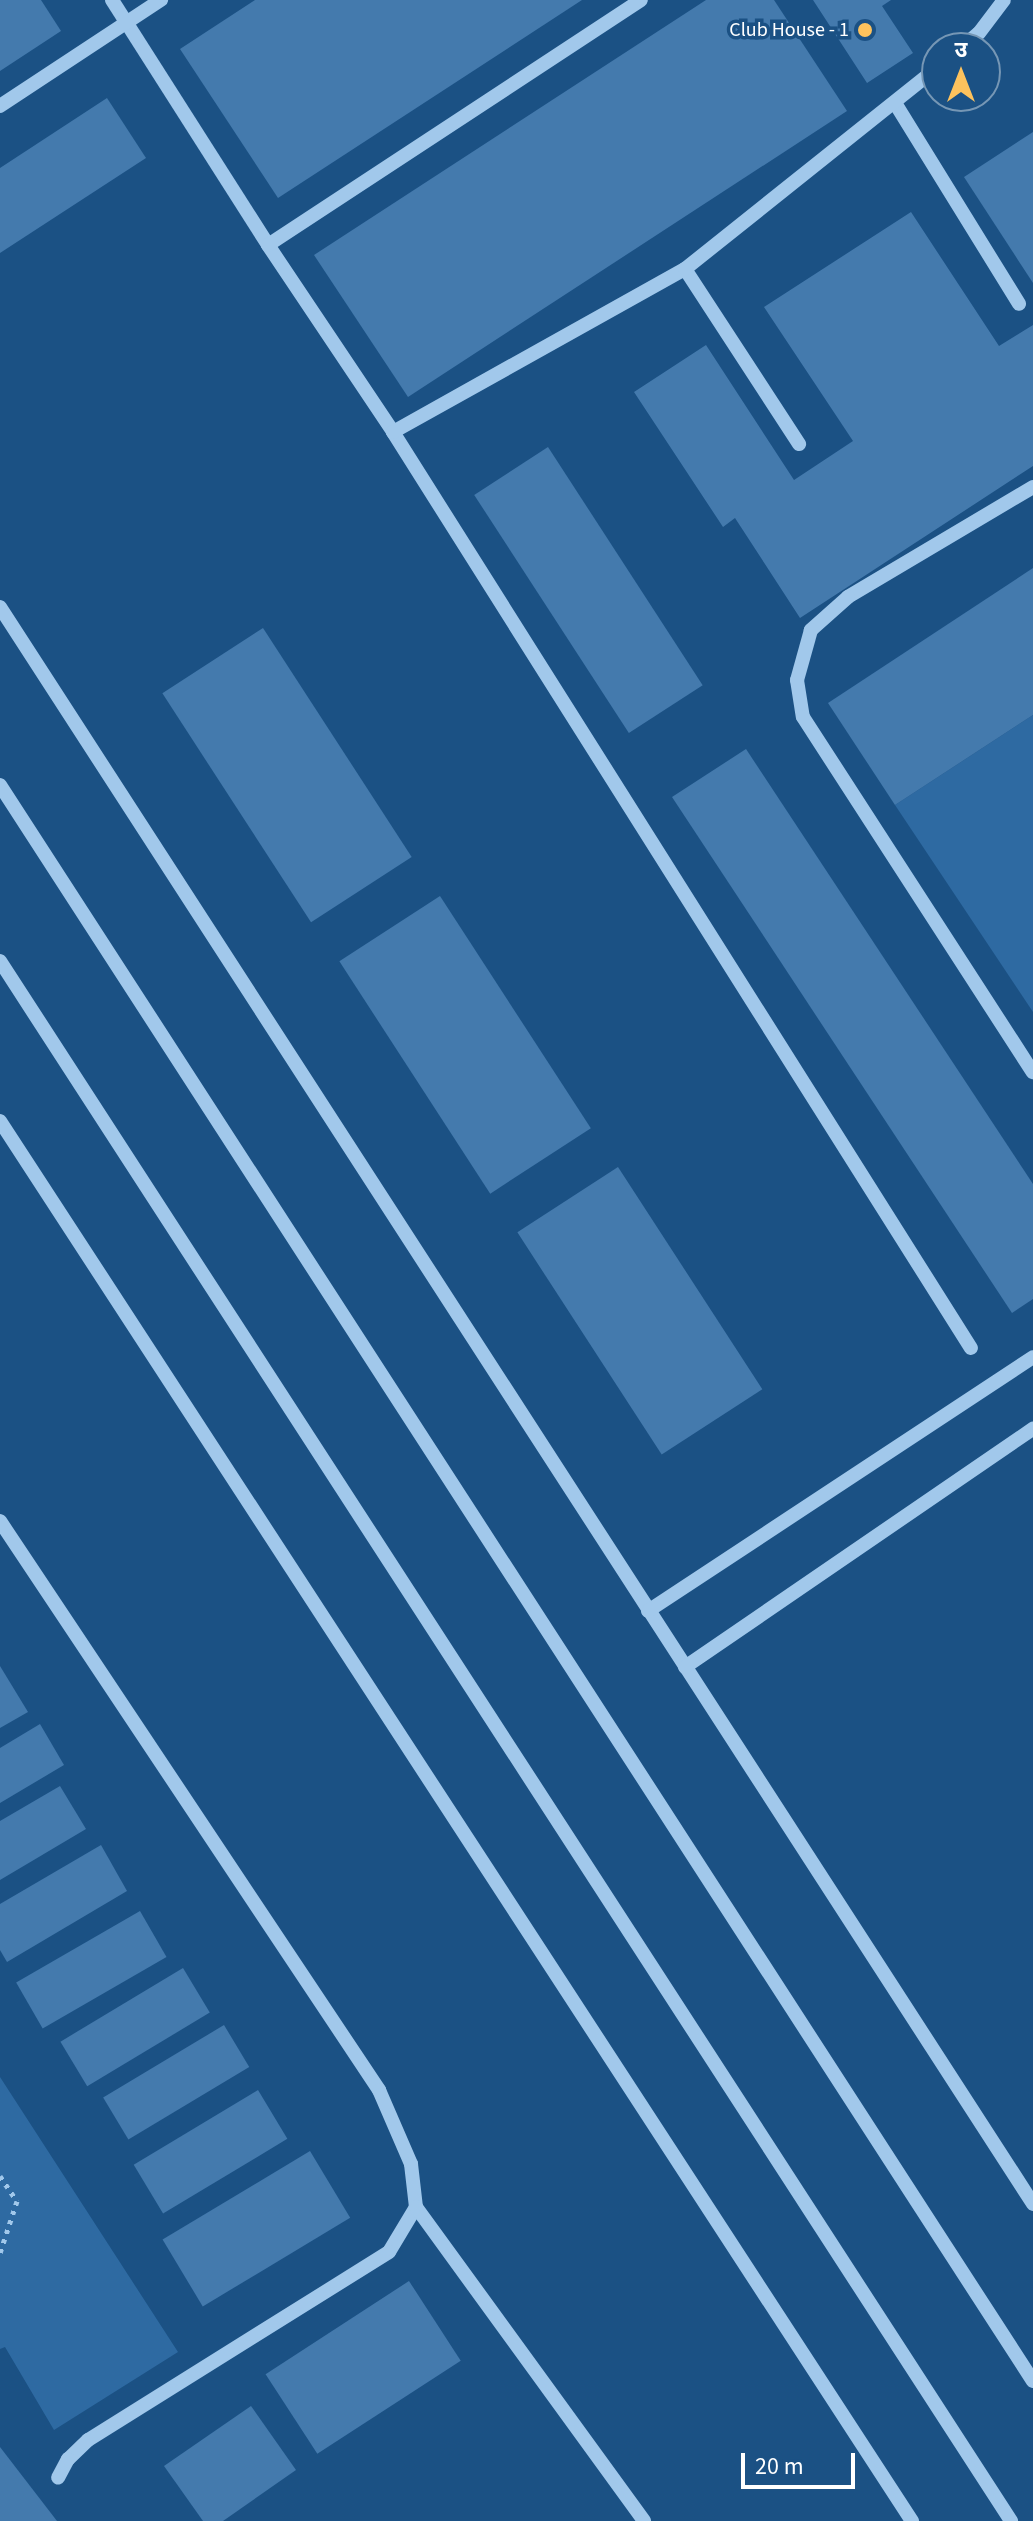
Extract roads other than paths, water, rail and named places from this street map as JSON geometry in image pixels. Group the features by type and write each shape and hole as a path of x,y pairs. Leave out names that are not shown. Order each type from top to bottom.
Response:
{"street":[{"path":"112,0 268,245 393,432 971,1348"},
{"path":"0,106 161,0"},
{"path":"268,245 641,0"},
{"path":"980,32 1004,0"},
{"path":"393,432 685,269 921,81"},
{"path":"895,103 1019,304"},
{"path":"685,269 799,444"},
{"path":"1033,487 848,597 811,630 797,680 803,717 1033,1072"},
{"path":"0,607 1033,2204"},
{"path":"0,785 1033,2381"},
{"path":"0,961 1011,2521"},
{"path":"0,1121 912,2521"},
{"path":"648,1611 1033,1357"},
{"path":"685,1667 1033,1429"},
{"path":"0,1521 379,2090 411,2164 416,2207 644,2521"},
{"path":"58,2478 68,2459 88,2440 389,2252 416,2207"}],"place":[{"name":"Club House - 1","path":"865,30"}]}
